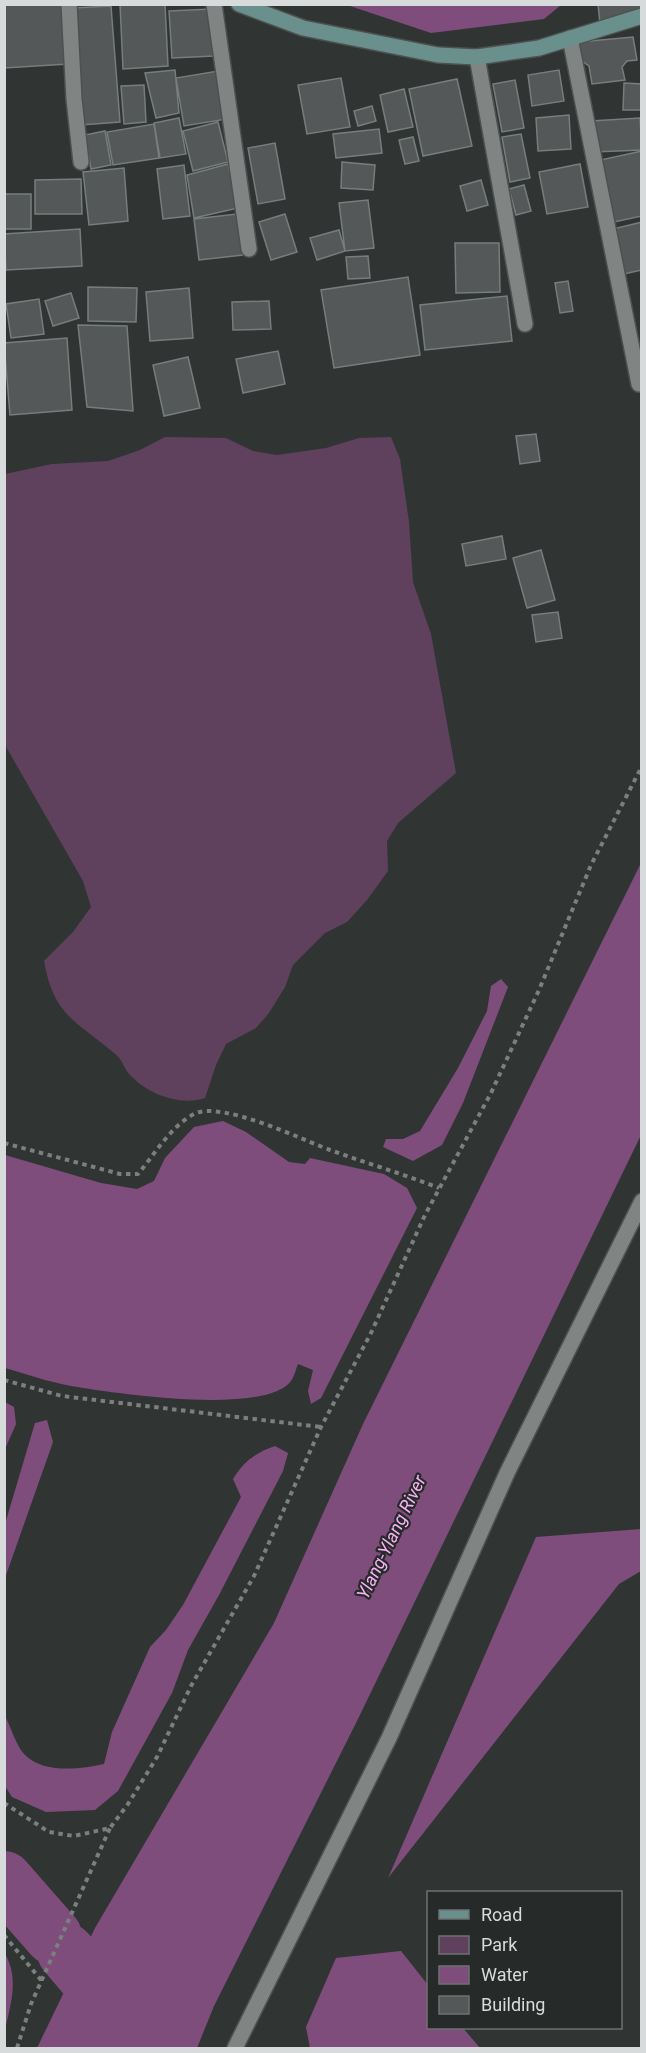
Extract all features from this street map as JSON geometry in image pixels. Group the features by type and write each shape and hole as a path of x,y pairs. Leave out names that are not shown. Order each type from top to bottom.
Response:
{"street":[{"path":"69,4 74,99 81,162"},
{"path":"214,4 249,249"},
{"path":"239,4 303,27 438,55 477,57 540,48 642,16"},
{"path":"570,38 639,384"},
{"path":"477,57 525,324"},
{"path":"235,2049 389,1738 507,1473 642,1200"}],"path":[{"path":"17,2049 41,1980 110,1828 157,1757 191,1686 254,1576 321,1427 371,1333 439,1188 491,1093 539,990 582,885 642,766"},
{"path":"4,1143 120,1174 138,1174 175,1128 196,1112 221,1113 273,1124 330,1150 439,1188"},
{"path":"4,1380 62,1396 321,1427"},
{"path":"4,1803 49,1832 74,1836 110,1828"},
{"path":"4,1935 41,1980"}],"green space":[{"path":"165,437 226,438 253,451 277,455 326,448 359,438 391,437 400,459 409,522 413,582 431,634 456,773 398,823 387,841 388,871 367,900 347,922 325,933 293,965 285,987 269,1013 256,1028 226,1044 205,1098 185,1101 155,1093 138,1082 128,1073 117,1055 77,1024 60,1006 48,979 44,961 73,932 91,907 83,881 5,745 5,474 52,464 108,461 140,450"}],"water":[{"path":"347,5 561,5 544,19 431,33"},
{"name":"Ylang-Ylang River","path":"641,863 641,1135 356,1723 214,2006 197,2048 37,2048 95,1928 274,1623 363,1424"},
{"path":"501,979 508,987 463,1103 442,1145 413,1161 383,1147 386,1139 403,1139 420,1131 458,1068 487,1011 491,986"},
{"path":"223,1121 246,1132 289,1162 305,1164 310,1158 384,1174 407,1188 417,1208 321,1398 311,1404 308,1391 313,1370 298,1364 291,1381 276,1392 251,1398 221,1400 152,1397 91,1389 54,1382 5,1368 5,1155 101,1183 137,1189 154,1181 165,1158 194,1127"},
{"path":"5,1402 14,1407 16,1424 5,1449"},
{"path":"47,1420 53,1442 5,1578 5,1524 35,1423"},
{"path":"275,1446 288,1453 283,1471 188,1650 172,1693 118,1791 95,1810 46,1812 12,1797 5,1786 5,1716 19,1747 33,1761 52,1768 104,1764 112,1732 150,1647 166,1630 183,1605 241,1497 233,1479 251,1458"},
{"path":"641,1529 641,1571 619,1584 388,1878 536,1537"},
{"path":"401,1951 427,1984 427,2029 464,2029 480,2048 310,2048 306,2027 336,1958"},
{"path":"5,1954 13,1981 5,2029"}],"building":[{"path":"4,4 64,4 68,64 4,68"},
{"path":"120,4 165,4 168,66 123,69"},
{"path":"598,4 640,4 642,12 600,24"},
{"path":"111,6 120,122 81,125 72,8"},
{"path":"212,9 214,56 172,58 169,11"},
{"path":"633,37 637,60 627,61 622,67 625,80 592,84 589,66 579,59 579,42"},
{"path":"175,70 179,113 156,118 145,73"},
{"path":"559,70 564,101 532,106 528,75"},
{"path":"218,71 227,119 184,126 176,78"},
{"path":"341,78 350,127 307,134 298,85"},
{"path":"457,79 472,146 423,156 409,89"},
{"path":"515,80 524,128 502,132 493,84"},
{"path":"624,83 642,84 642,110 623,110"},
{"path":"144,85 146,122 124,124 121,86"},
{"path":"404,89 413,127 388,132 380,95"},
{"path":"372,106 376,121 358,126 354,111"},
{"path":"569,115 571,149 538,151 536,118"},
{"path":"179,118 186,154 160,158 154,123"},
{"path":"640,118 642,150 593,152 591,121"},
{"path":"218,122 228,162 193,171 183,131"},
{"path":"154,124 159,158 113,165 107,132"},
{"path":"379,129 382,153 336,158 333,134"},
{"path":"105,131 111,165 91,169 85,135"},
{"path":"521,134 530,178 510,182 502,137"},
{"path":"413,137 419,161 405,164 399,140"},
{"path":"275,143 285,199 258,204 248,148"},
{"path":"642,151 642,216 609,223 596,161"},
{"path":"342,162 375,165 373,190 341,188"},
{"path":"228,164 238,208 194,218 187,175"},
{"path":"580,164 588,207 547,214 539,172"},
{"path":"184,165 190,216 163,219 157,169"},
{"path":"124,168 128,221 89,225 83,172"},
{"path":"81,179 82,214 35,214 35,180"},
{"path":"481,180 488,205 467,211 460,186"},
{"path":"524,185 531,211 516,215 509,189"},
{"path":"4,194 31,194 31,229 4,229"},
{"path":"368,200 374,248 345,251 339,203"},
{"path":"237,214 243,255 199,260 194,219"},
{"path":"285,214 297,252 271,260 259,222"},
{"path":"642,222 642,270 619,275 609,230"},
{"path":"80,229 82,266 6,270 4,234"},
{"path":"339,230 345,251 317,260 310,238"},
{"path":"455,243 499,243 500,292 456,293"},
{"path":"368,256 370,278 348,279 346,257"},
{"path":"408,277 420,355 334,368 321,290"},
{"path":"568,281 573,311 560,313 555,283"},
{"path":"88,287 137,288 136,322 88,321"},
{"path":"189,288 193,338 150,341 146,292"},
{"path":"71,293 79,318 53,326 45,301"},
{"path":"507,296 512,341 425,350 420,305"},
{"path":"39,299 44,334 11,338 6,304"},
{"path":"269,301 271,329 233,330 232,302"},
{"path":"78,325 127,326 133,411 87,407"},
{"path":"67,338 72,410 10,415 4,343"},
{"path":"278,351 285,384 243,393 236,359"},
{"path":"188,357 200,408 164,416 153,365"},
{"path":"536,434 540,461 520,464 516,436"},
{"path":"502,536 506,559 466,566 462,544"},
{"path":"541,550 555,600 527,608 513,558"},
{"path":"558,612 562,638 536,642 532,615"}],"waterway":[{"path":"4,1880 53,1936"},
{"path":"66,1952 129,2026"}]}
